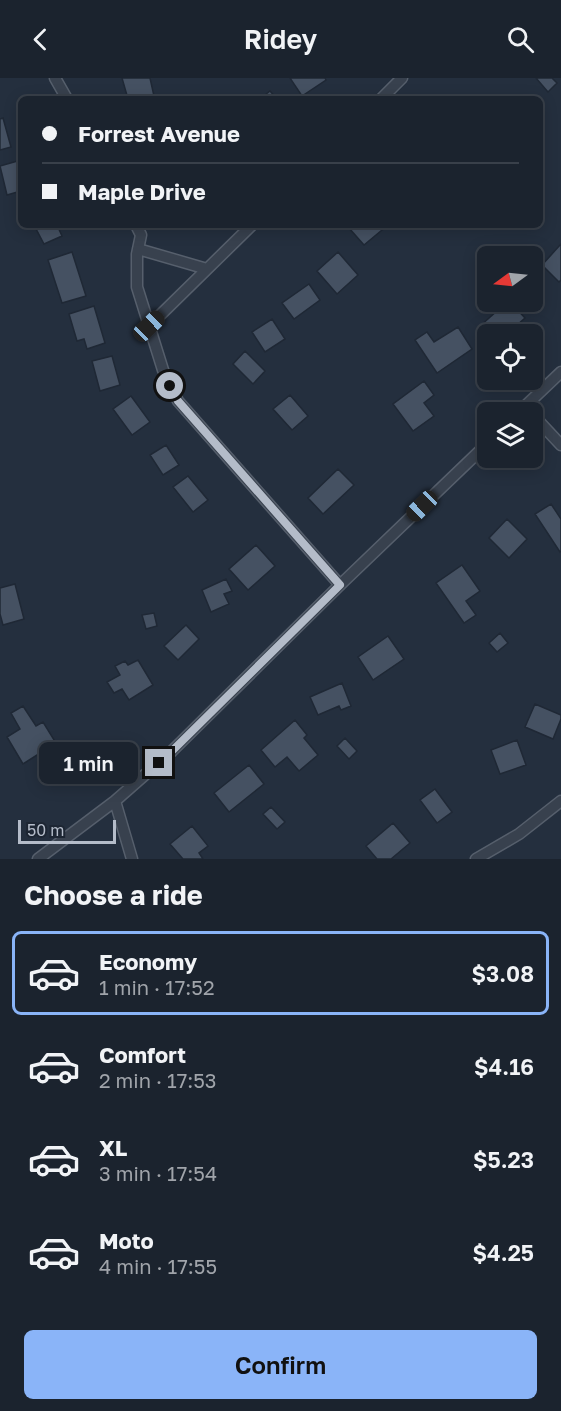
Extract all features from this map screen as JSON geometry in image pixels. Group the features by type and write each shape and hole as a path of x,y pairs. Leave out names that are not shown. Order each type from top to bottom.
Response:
{"street":[{"path":"56,78 65,96"},
{"path":"384,96 402,78"},
{"path":"138,228 141,235 138,249 137,286 163,370 178,401 340,585"},
{"path":"149,326 249,228"},
{"path":"138,249 207,269"},
{"path":"535,402 561,372"},
{"path":"543,427 561,445"},
{"path":"38,859 115,801 172,751 477,454"},
{"path":"115,801 132,859"},
{"path":"476,859 519,834 561,801"}],"building":[{"path":"122,78 150,78 154,96 127,96"},
{"path":"290,78 325,78 326,80 302,96"},
{"path":"536,78 552,78 557,83 548,92"},
{"path":"270,91 274,96 264,96"},
{"path":"3,118 11,147 0,150 0,119"},
{"path":"18,161 18,192 7,195 0,166"},
{"path":"36,228 58,228 62,236 44,244"},
{"path":"349,228 384,228 364,245"},
{"path":"561,244 561,280 559,282 543,264"},
{"path":"72,252 86,296 62,303 48,260"},
{"path":"338,252 358,275 337,294 317,271"},
{"path":"309,284 320,300 294,319 282,303"},
{"path":"94,306 105,343 87,349 84,339 77,341 69,314"},
{"path":"496,312 519,312 525,318 518,324 482,324"},
{"path":"272,319 285,339 265,352 252,332"},
{"path":"458,327 472,349 437,373 415,340 427,332 434,342"},
{"path":"245,351 265,371 253,384 233,364"},
{"path":"112,356 120,385 100,391 92,361"},
{"path":"424,381 434,395 424,403 434,416 413,431 393,404"},
{"path":"290,395 308,416 292,430 273,409"},
{"path":"131,396 150,422 132,435 113,409"},
{"path":"166,445 179,465 163,475 150,455"},
{"path":"338,469 354,485 323,514 308,498"},
{"path":"188,476 208,500 193,512 173,487"},
{"path":"551,504 561,519 560,552 535,514"},
{"path":"507,519 527,539 509,558 489,538"},
{"path":"256,545 275,566 248,590 229,569"},
{"path":"462,565 480,591 466,601 476,615 464,623 436,583"},
{"path":"226,579 232,591 224,594 229,604 211,612 202,590"},
{"path":"15,584 24,619 3,625 0,614 0,588"},
{"path":"154,613 157,626 146,629 142,615"},
{"path":"186,625 199,639 178,660 164,646"},
{"path":"500,633 508,643 497,652 489,643"},
{"path":"388,636 404,659 373,680 358,657"},
{"path":"138,660 153,685 129,700 122,689 114,693 107,682 120,675 115,666 125,661 128,665"},
{"path":"342,683 351,706 341,710 339,706 318,715 310,697"},
{"path":"535,704 561,715 553,739 525,727"},
{"path":"23,706 36,726 43,722 56,743 23,764 7,737 20,729 11,713"},
{"path":"295,720 307,735 304,738 318,755 299,771 287,757 275,767 261,750"},
{"path":"345,738 357,751 349,759 337,746"},
{"path":"517,740 526,765 500,774 491,750"},
{"path":"249,765 264,784 229,812 214,793"},
{"path":"435,789 452,812 437,823 420,800"},
{"path":"271,807 285,822 277,829 263,814"},
{"path":"393,823 410,843 391,859 377,859 366,846"},
{"path":"192,826 208,846 199,853 203,859 183,859 170,844"}],"route":[{"path":"159,763 340,585 178,401 170,386"}]}
